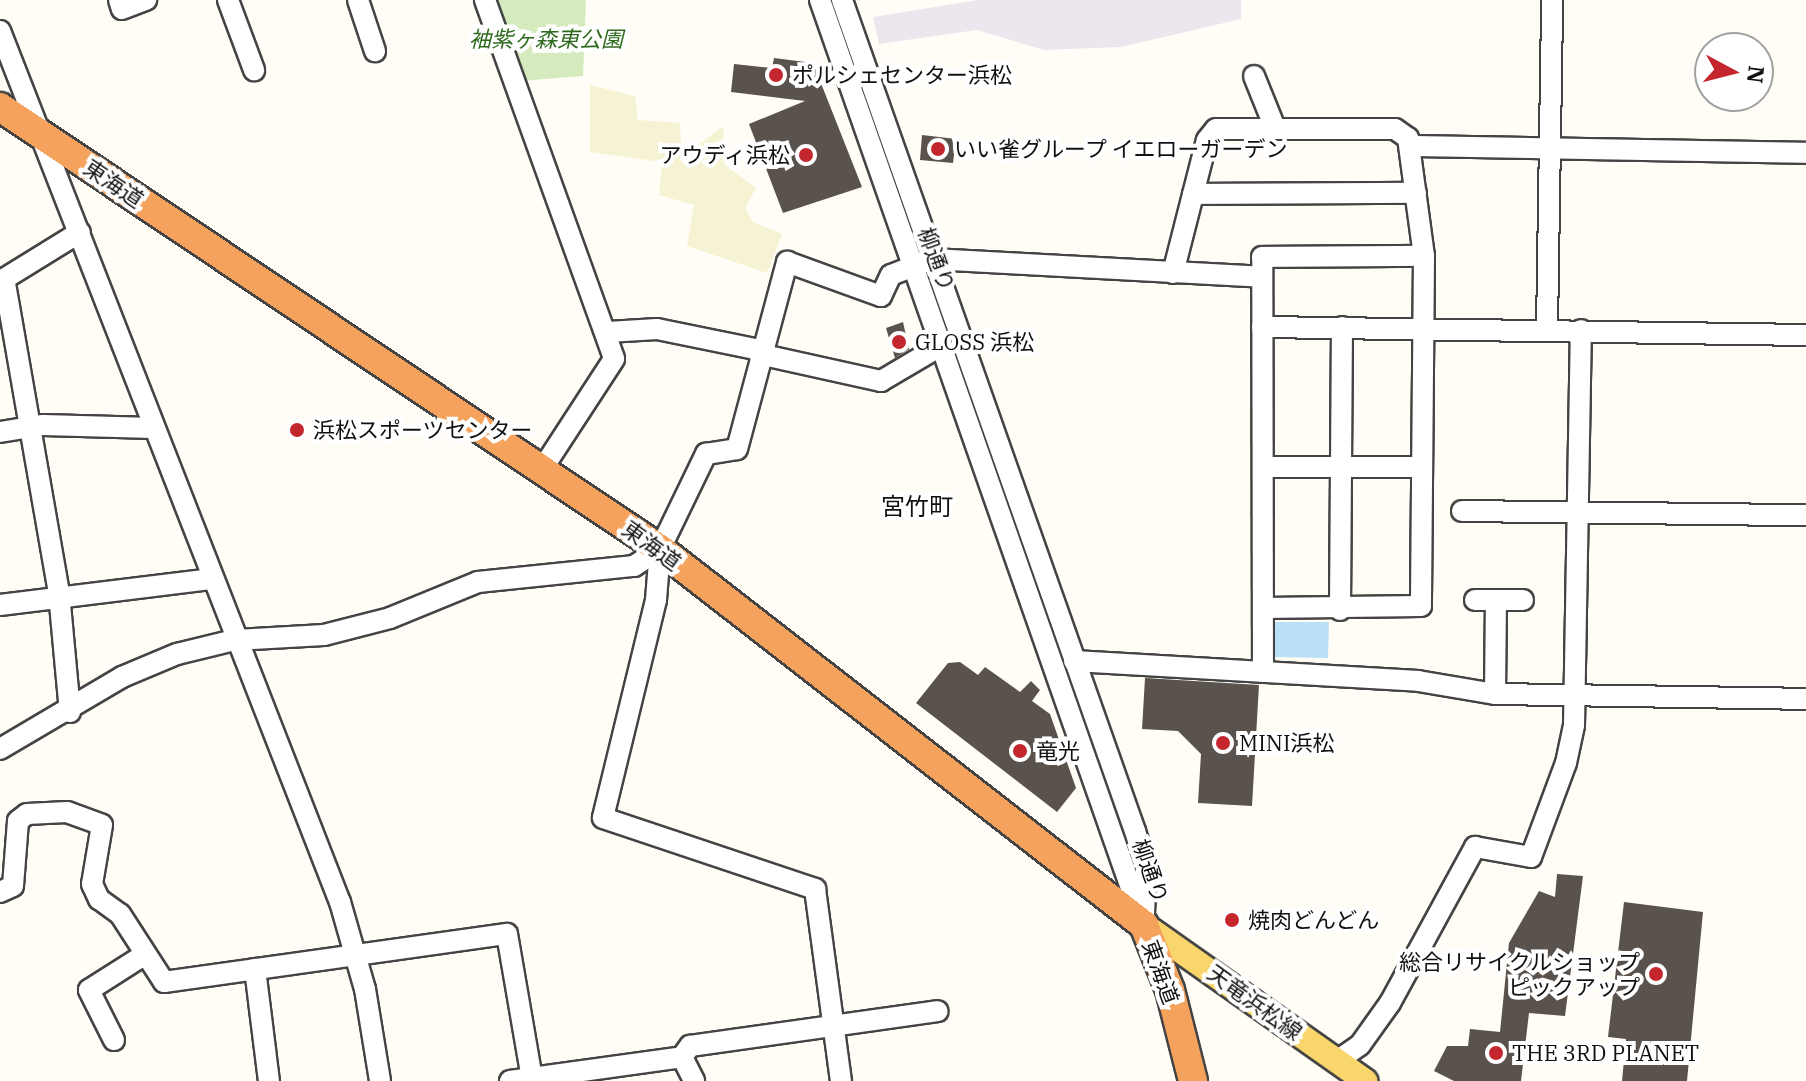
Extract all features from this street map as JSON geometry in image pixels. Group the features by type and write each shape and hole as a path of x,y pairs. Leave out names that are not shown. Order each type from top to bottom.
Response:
{"highway":[{"name":"東海道","path":"0,107 660,549 1144,925 1170,990 1193,1081"}],"main road":[{"name":"天竜浜松線","path":"1144,925 1360,1079"}],"street":[{"path":"119,0 122,9 146,0"},
{"path":"228,0 254,70"},
{"path":"358,0 375,51"},
{"path":"485,0 608,332 614,359 543,468"},
{"name":"柳通り","path":"820,0 1074,661 1146,868 1144,925"},
{"name":"柳通り","path":"842,0 923,262 942,345 1144,925"},
{"path":"1547,329 1552,0"},
{"path":"0,31 35,131 80,232 357,956 380,1081"},
{"path":"1254,76 1275,128"},
{"path":"1173,273 1211,133 1223,127 1395,129 1410,146 1424,256 1421,606 1340,610 1263,608"},
{"path":"1410,146 1806,153"},
{"path":"1193,194 1416,193"},
{"path":"70,712 59,593 31,430 6,331 2,280 80,232"},
{"path":"1263,672 1262,257 1424,256"},
{"path":"841,1081 815,889 603,818 656,600 660,549 706,454 737,449 760,352 787,262 881,296 891,275 923,262 1262,277"},
{"path":"1262,327 1423,326 1806,335"},
{"path":"1340,610 1342,327"},
{"path":"608,332 657,329 881,381 942,345"},
{"path":"1337,1061 1360,1045 1390,1003 1475,847 1531,857 1571,745 1581,330"},
{"path":"0,432 153,428"},
{"path":"1263,467 1422,467"},
{"path":"1462,511 1806,515"},
{"path":"0,749 70,712 122,677 177,654 234,640 324,635 390,618 478,582 634,566 660,549"},
{"path":"0,605 59,593 212,579"},
{"path":"1475,600 1523,600"},
{"path":"1495,694 1496,600"},
{"path":"1074,661 1418,681 1495,694 1806,699"},
{"path":"0,892 13,886 21,818 67,812 97,821 104,832 92,884 99,899 120,914 164,982 507,934 532,1078"},
{"path":"114,1040 89,990 144,955"},
{"path":"255,969 269,1081"},
{"path":"510,1081 682,1057 690,1046 834,1029 938,1011"},
{"path":"682,1057 694,1081"}],"shaded area":[{"path":"978,0 1241,0 1241,19 1121,47 1044,50 977,30 879,44 873,17"},
{"path":"590,85 635,96 638,120 680,123 681,146 701,143 723,126 725,165 756,188 745,208 753,222 782,234 767,273 687,246 694,205 659,195 662,162 590,152"}],"green space":[{"name":"袖紫ヶ森東公園","path":"491,0 586,0 583,76 519,81"}],"water":[{"path":"1272,622 1329,622 1328,658 1273,657"}],"building":[{"name":"アウディ浜松","path":"774,58 813,63 862,187 783,213 749,124 805,101 731,92 734,64 772,68"},
{"name":"いい雀グループ イエローガーデン","path":"922,135 956,139 953,163 920,160"},
{"name":"GLOSS 浜松","path":"903,322 909,349 895,358 886,328"},
{"name":"竜光","path":"960,662 978,675 985,667 1020,692 1031,681 1040,690 1032,701 1050,714 1076,788 1057,812 916,703 948,663"},
{"name":"MINI浜松","path":"1145,678 1259,685 1252,806 1198,803 1201,754 1178,731 1142,729"},
{"path":"1557,874 1583,876 1565,1016 1529,1013 1521,1081 1454,1081 1434,1071 1447,1046 1468,1046 1470,1029 1500,1032 1509,943 1539,891 1555,897"},
{"name":"総合リサイクルショップ ピックアップ","path":"1624,902 1703,912 1687,1081 1622,1081 1626,1039 1608,1037"}],"place":[{"name":"ポルシェセンター浜松","path":"776,75"},
{"name":"いい雀グループ イエローガーデン","path":"938,149"},
{"name":"アウディ浜松","path":"806,155"},
{"name":"GLOSS 浜松","path":"899,342"},
{"name":"浜松スポーツセンター","path":"297,430"},
{"name":"MINI浜松","path":"1223,743"},
{"name":"竜光","path":"1020,751"},
{"name":"焼肉どんどん","path":"1232,920"},
{"name":"総合リサイクルショップ ピックアップ","path":"1656,974"},
{"name":"THE 3RD PLANET","path":"1496,1053"}],"district":[{"name":"宮竹町","path":"917,507"}]}
